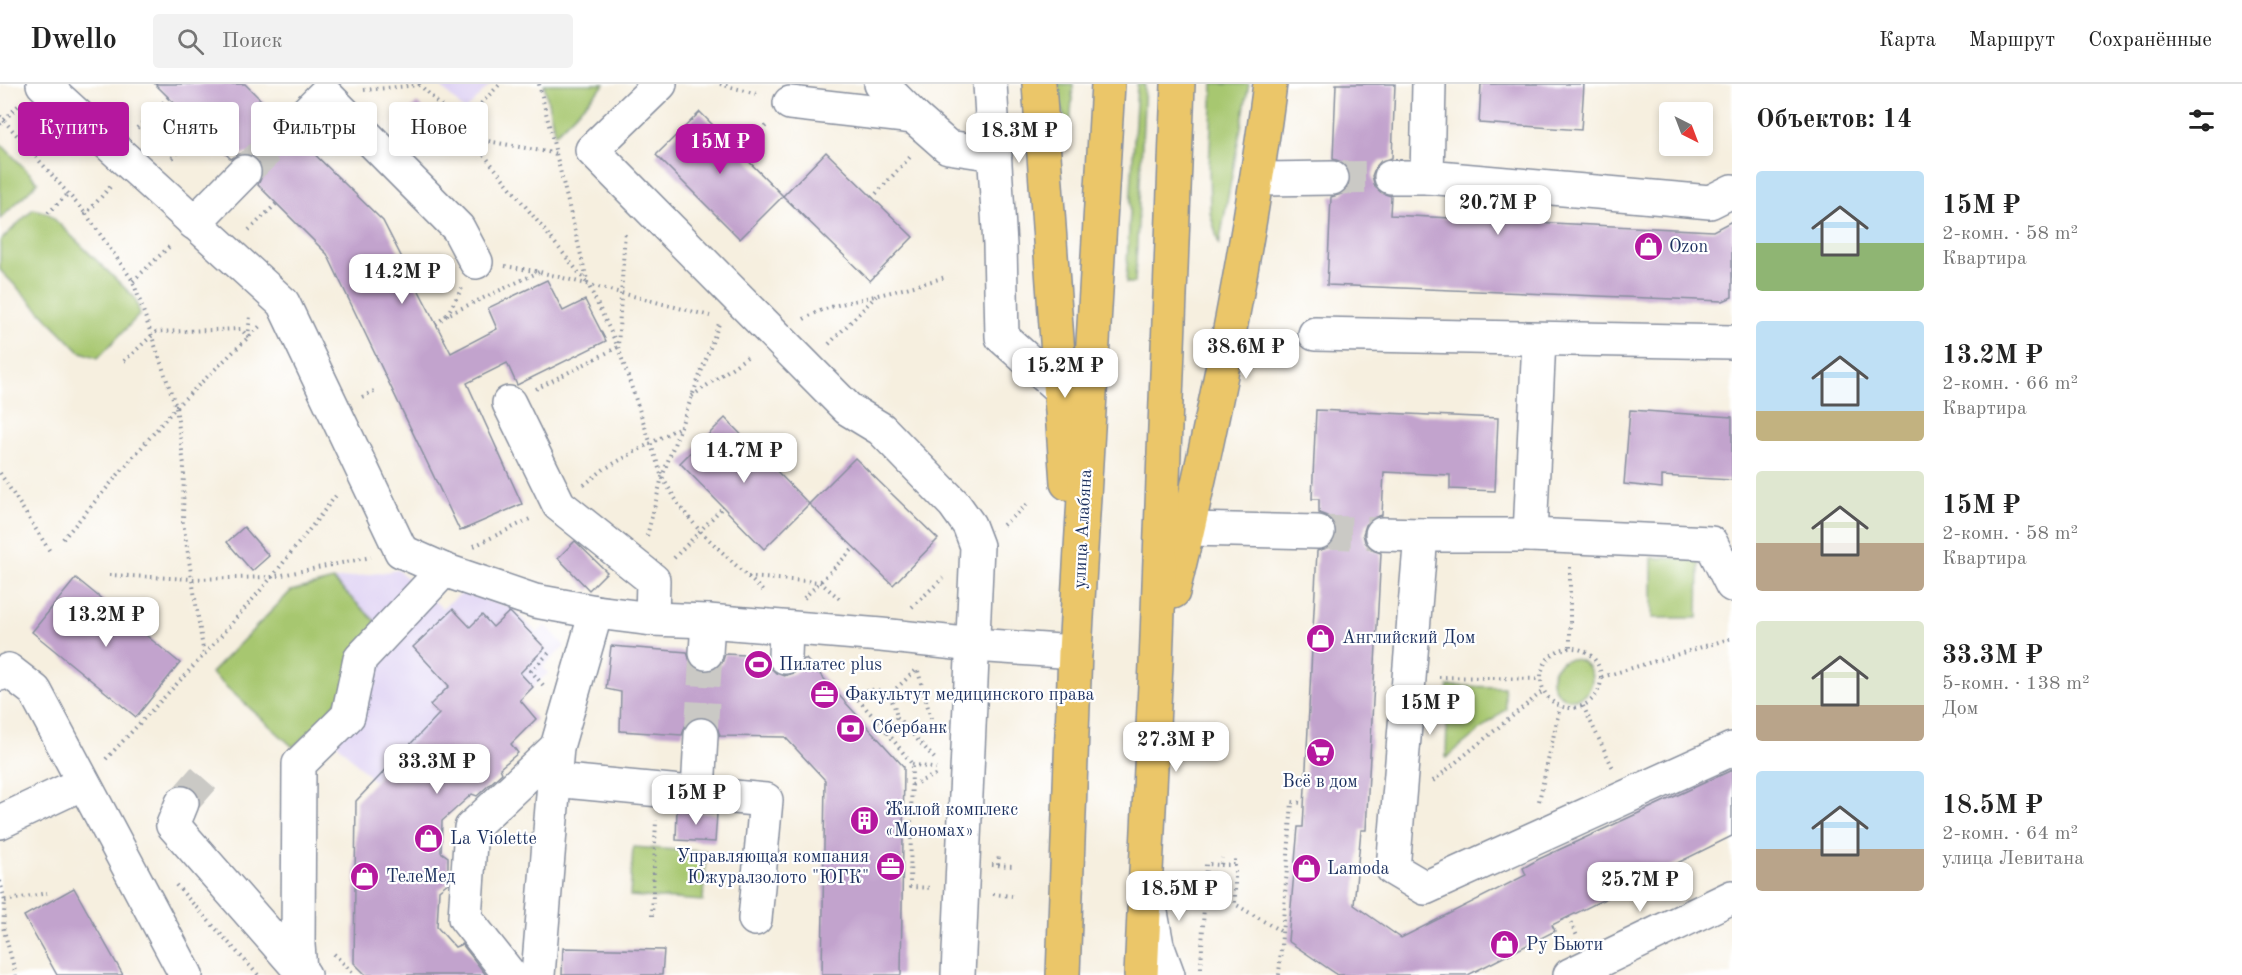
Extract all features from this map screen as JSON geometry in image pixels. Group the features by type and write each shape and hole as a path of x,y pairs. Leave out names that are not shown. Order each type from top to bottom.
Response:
{"main road":[{"path":"1039,84 1061,390 1075,652"},
{"name":"улица Алабяна","path":"1064,975 1075,652 1108,84"},
{"path":"1141,975 1156,663 1178,84"},
{"path":"1156,663 1188,529 1237,297 1258,179 1270,84"}],"street":[{"path":"43,84 284,303 401,551 444,570 535,601 596,612 652,619 708,621 786,633 1075,652"},
{"path":"660,84 592,150 735,308 776,336 848,409 881,429 954,504 969,525 977,546 958,975"},
{"path":"881,84 948,147 995,154"},
{"path":"990,84 1000,245 1002,336 1061,390"},
{"path":"1426,177 1429,84"},
{"path":"310,102 320,89 458,228 477,262"},
{"path":"790,103 923,125"},
{"path":"194,223 244,172"},
{"path":"1391,177 1426,177 1710,202 1732,191"},
{"path":"1258,179 1332,178"},
{"path":"1315,334 1732,342"},
{"path":"1530,536 1539,339"},
{"path":"509,403 559,505 646,575 652,619"},
{"path":"1188,529 1318,532"},
{"path":"1382,534 1570,537 1711,543 1732,585"},
{"path":"1421,536 1393,869 1425,888 1732,749"},
{"path":"302,972 298,945 299,764 348,716 360,659 444,570"},
{"path":"538,975 557,747 596,612"},
{"path":"706,653 708,621"},
{"path":"0,674 8,670 35,691 186,975"},
{"path":"698,793 702,735"},
{"path":"510,975 465,918 471,828 557,747"},
{"path":"554,780 766,800 755,919"},
{"path":"0,822 82,783"},
{"path":"182,802 173,825 302,972"},
{"path":"1146,881 1157,945 1168,975"},
{"path":"1570,975 1732,897"}],"path":[{"path":"320,89 420,84 438,102"},
{"path":"482,102 500,84"},
{"path":"539,84 588,284 618,347 662,477 681,508 700,531 748,577 786,633 820,582 854,548"},
{"path":"720,84 790,103"},
{"path":"86,214 131,165 169,98"},
{"path":"738,151 790,103"},
{"path":"0,116 86,214 133,281 176,407 184,465 183,522 204,655"},
{"path":"872,198 923,125"},
{"path":"488,141 604,163"},
{"path":"131,165 149,156"},
{"path":"485,156 588,284"},
{"path":"618,347 627,186"},
{"path":"48,213 69,194"},
{"path":"133,281 194,223"},
{"path":"477,262 540,272 622,293 735,308 691,397 662,477 646,575"},
{"path":"436,324 447,315 540,272"},
{"path":"691,397 776,336 816,312 846,301 877,296 946,277"},
{"path":"806,367 877,296"},
{"path":"63,539 176,407 284,303"},
{"path":"124,361 156,332 241,329 248,337"},
{"path":"509,403 618,347"},
{"path":"604,469 680,427"},
{"path":"82,783 204,655 272,577 361,465"},
{"path":"0,473 51,553"},
{"path":"444,570 476,545 559,505"},
{"path":"646,575 700,531 723,507"},
{"path":"1570,537 1570,647"},
{"path":"109,575 192,579 272,577 401,551"},
{"path":"748,577 820,582"},
{"path":"1602,677 1732,638"},
{"path":"1570,647 1582,649 1592,656 1599,665 1602,677 1600,689 1593,699 1583,706 1572,709 1560,707 1550,700 1543,691 1540,679 1542,667 1549,657 1558,650 1570,647"},
{"path":"889,695 917,669"},
{"path":"1409,676 1540,679"},
{"path":"939,763 897,717 889,695 880,689 869,689 855,696 912,764 910,887 940,888"},
{"path":"1398,810 1543,691"},
{"path":"1583,706 1627,797"},
{"path":"1530,840 1560,707"},
{"path":"887,732 897,717"},
{"path":"912,764 946,770 912,785"},
{"path":"652,916 658,789"},
{"path":"1279,975 1292,802 1304,803"},
{"path":"998,865 999,854"},
{"path":"1221,865 1222,858"},
{"path":"1235,859 1235,904 1282,932"},
{"path":"1200,975 1206,864 1235,866"},
{"path":"0,881 5,901 3,927 0,934"},
{"path":"5,901 47,893"},
{"path":"1568,917 1581,944"},
{"path":"3,927 16,975"},
{"path":"334,954 355,975"}],"shaded area":[{"path":"438,84 491,84 474,102 456,102"},
{"path":"398,570 442,608 462,593 511,607 537,633 546,625 565,646 543,667 548,673 520,700 458,696 374,781 319,725 211,673 291,591 333,580"}],"green space":[{"path":"544,84 605,84 555,134"},
{"path":"1057,84 1073,84 1070,129 1061,107"},
{"path":"1137,84 1145,84 1135,283 1126,283"},
{"path":"1213,84 1249,84 1219,245 1210,212 1209,168"},
{"path":"0,143 38,182 0,219"},
{"path":"33,209 48,213 135,298 140,314 98,358 79,351 0,270 0,241"},
{"path":"1652,558 1699,558 1698,618 1652,618"},
{"path":"333,580 378,624 341,696 318,724 293,747 211,673 291,591"},
{"path":"1572,659 1586,665 1592,679 1586,693 1572,699 1558,693 1552,679 1558,665"},
{"path":"1448,686 1504,687 1506,709 1446,758"},
{"path":"633,847 706,852 703,901 630,896"}],"building":[{"path":"155,84 245,84 263,102 251,102 251,156 239,154 239,102 173,102"},
{"path":"1336,84 1395,84 1392,158 1381,161 1372,176 1375,187 1391,196 1390,215 1713,231 1732,221 1732,297 1723,301 1327,285 1331,197 1342,194 1349,187 1351,178 1348,168 1342,162 1333,159"},
{"path":"1481,84 1584,84 1581,130 1479,123"},
{"path":"700,112 783,196 740,239 656,155"},
{"path":"826,152 913,237 870,281 783,196"},
{"path":"252,156 316,156 383,221 451,353 497,329 488,308 547,280 563,311 585,300 606,341 517,385 507,363 467,383 522,504 460,531 327,254 258,185 262,176 262,168 257,159"},
{"path":"1316,410 1498,418 1495,491 1450,489 1450,475 1384,472 1382,515 1373,518 1366,525 1363,534 1365,542 1372,550 1381,553 1366,830 1361,830 1354,905 1401,938 1526,875 1523,868 1539,859 1732,770 1732,836 1552,925 1555,931 1468,975 1338,975 1288,941 1298,827 1303,827 1317,551 1327,548 1334,542 1337,533 1334,523 1327,516 1319,513 1319,499 1312,499"},
{"path":"1630,410 1732,417 1732,480 1662,476 1662,488 1624,484"},
{"path":"725,418 809,504 764,549 680,463"},
{"path":"855,458 938,539 893,585 809,504"},
{"path":"244,527 269,556 252,571 227,542"},
{"path":"575,541 607,572 589,590 558,558"},
{"path":"76,578 180,663 136,717 32,632"},
{"path":"453,609 470,627 482,615 493,627 509,612 545,648 520,673 533,687 520,700 536,719 511,744 518,753 500,768 502,773 477,796 472,794 442,821 441,852 448,857 448,883 439,890 437,927 455,947 462,944 486,975 366,975 354,963 356,801 439,714 430,705 449,686 413,647"},
{"name":"Жилой комплекс «Мономах»","path":"611,646 687,652 695,668 704,672 715,669 722,663 725,654 766,656 769,666 776,673 784,676 794,673 806,659 904,767 901,975 822,975 825,780 785,737 720,736 717,726 711,719 703,716 693,718 686,724 682,735 620,731 621,692 606,689"},
{"path":"677,810 717,814 715,842 676,840"},
{"path":"74,888 123,975 57,975 24,916"},
{"path":"563,948 664,950 662,975 562,975"}],"tunnel":[{"path":"244,172 261,156"},
{"path":"1332,178 1391,177"},
{"path":"1318,532 1382,534"},
{"path":"701,735 706,653"},
{"path":"182,803 210,771"}],"place":[{"name":"Ozon","path":"1648,247"},
{"name":"Английский Дом","path":"1321,638"},
{"name":"Пилатес plus","path":"758,665"},
{"name":"Факультут медицинского права","path":"824,695"},
{"name":"Сбербанк","path":"851,728"},
{"name":"Всё в дом","path":"1320,753"},
{"name":"Жилой комплекс «Мономах»","path":"864,820"},
{"name":"La Violette","path":"429,839"},
{"name":"Управляющая компания Южуралзолото \"ЮГК\"","path":"890,867"},
{"name":"Lamoda","path":"1306,869"},
{"name":"ТелеМед","path":"365,877"},
{"name":"Ру Бьюти","path":"1505,945"}]}
